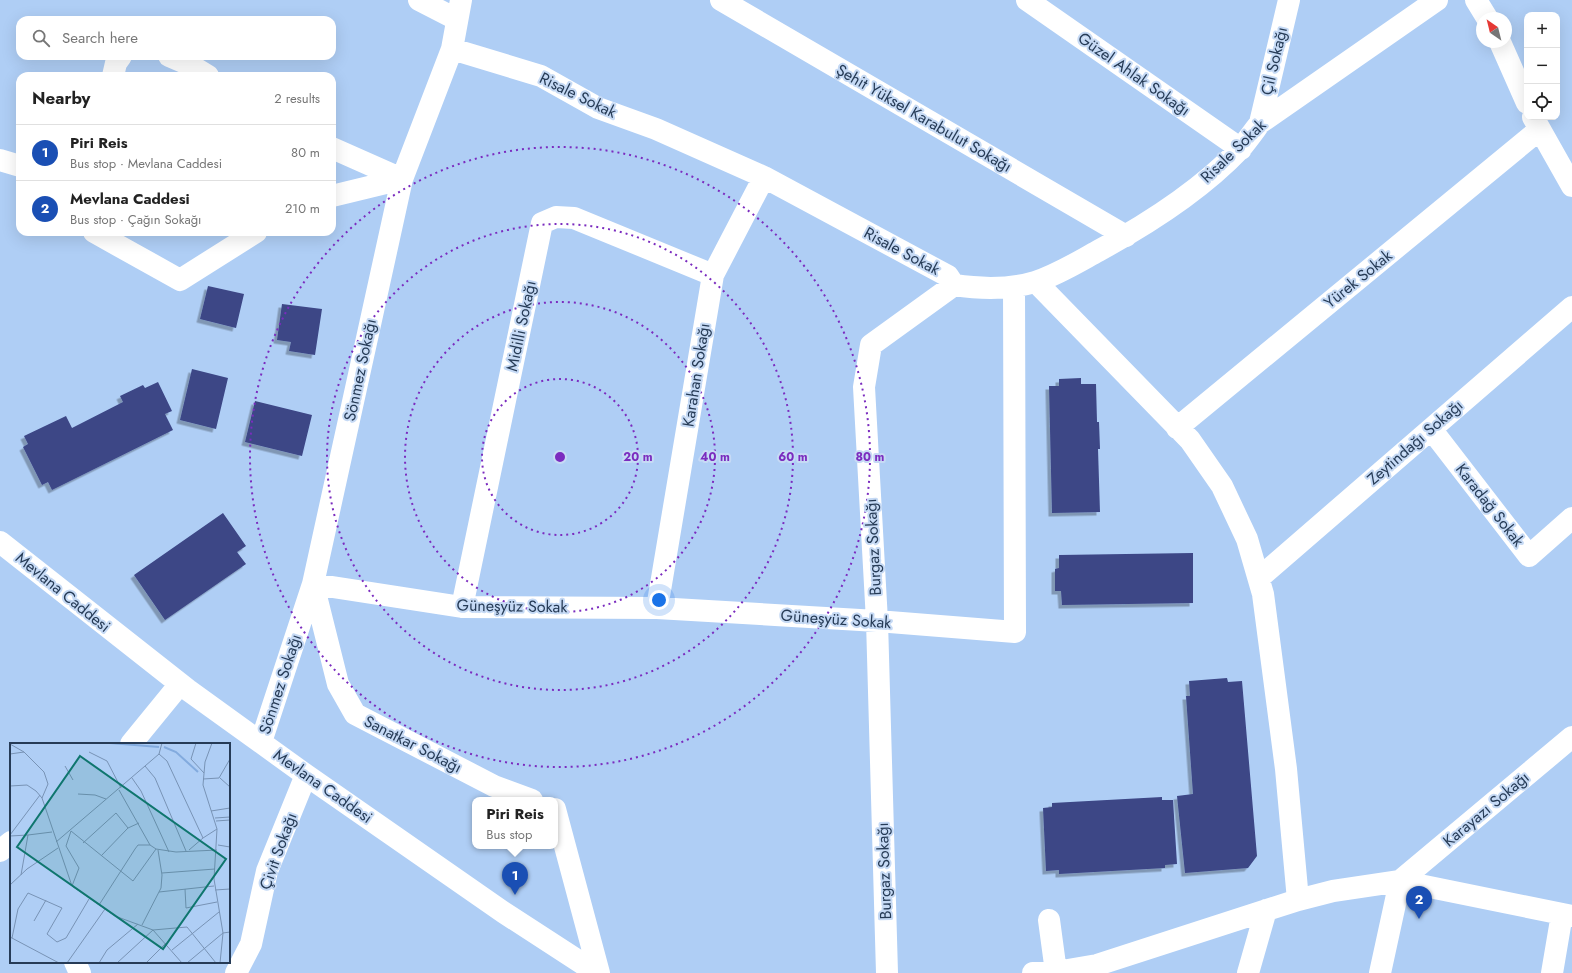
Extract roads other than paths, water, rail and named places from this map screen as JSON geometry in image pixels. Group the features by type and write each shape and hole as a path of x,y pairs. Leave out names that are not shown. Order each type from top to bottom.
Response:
{"street":[{"path":"419,0 459,9"},
{"name":"Şehit Yüksel Karabulut Sokağı","path":"721,0 1126,236"},
{"name":"Güzel Ahlak Sokağı","path":"1027,0 1240,149"},
{"name":"Çil Sokağı","path":"1260,123 1289,0"},
{"name":"Risale Sokak","path":"452,49 542,76 598,108 656,129 764,177 948,276 954,285 981,289 1036,282 1073,265 1126,236 1177,202 1216,171 1240,149 1260,123 1437,0"},
{"path":"1476,0 1483,12"},
{"name":"Sönmez Sokağı","path":"261,742 313,584 402,179 452,49 459,9"},
{"path":"1503,48 1524,96"},
{"path":"114,72 118,60"},
{"path":"180,60 190,64 202,72"},
{"path":"1536,123 1572,186"},
{"name":"Yürek Sokak","path":"1177,428 1536,123"},
{"path":"336,150 402,179"},
{"path":"0,160 16,165"},
{"name":"Karahan Sokağı","path":"657,608 713,275 764,177"},
{"path":"336,195 402,179"},
{"name":"Midilli Sokağı","path":"462,607 542,223 556,217 574,218 713,275"},
{"path":"101,236 180,280 250,236"},
{"path":"1036,282 1190,440 1222,486 1247,539 1263,594 1286,769 1298,900"},
{"name":"Burgaz Sokağı","path":"887,973 877,621 864,387 871,345 954,285"},
{"name":"Güneşyüz Sokak","path":"313,584 462,607 657,608 877,621 1015,632 1014,286"},
{"name":"Zeytindağı Sokağı","path":"1259,578 1572,307"},
{"name":"Karadağ Sokak","path":"1431,429 1529,556 1572,518"},
{"name":"Mevlana Caddesi","path":"0,542 180,684 306,775 503,912 598,973"},
{"name":"Sanatkar Sokağı","path":"313,584 338,684 355,714 494,786 524,797"},
{"path":"132,743 180,684"},
{"name":"Karayazı Sokağı","path":"1400,881 1572,737"},
{"name":"Çivit Sokağı","path":"236,973 251,944 267,871 306,775"},
{"path":"558,820 598,973"},
{"path":"0,851 10,843"},
{"path":"1380,973 1400,881"},
{"path":"1033,973 1098,969 1298,900 1333,892 1400,881 1567,915 1552,973"},
{"path":"1248,973 1266,910"},
{"path":"1049,920 1056,972"},
{"path":"75,963 80,973"}],"place":[{"name":"Piri Reis","path":"515,895"},
{"name":"Mevlana Caddesi","path":"1419,919"}]}
